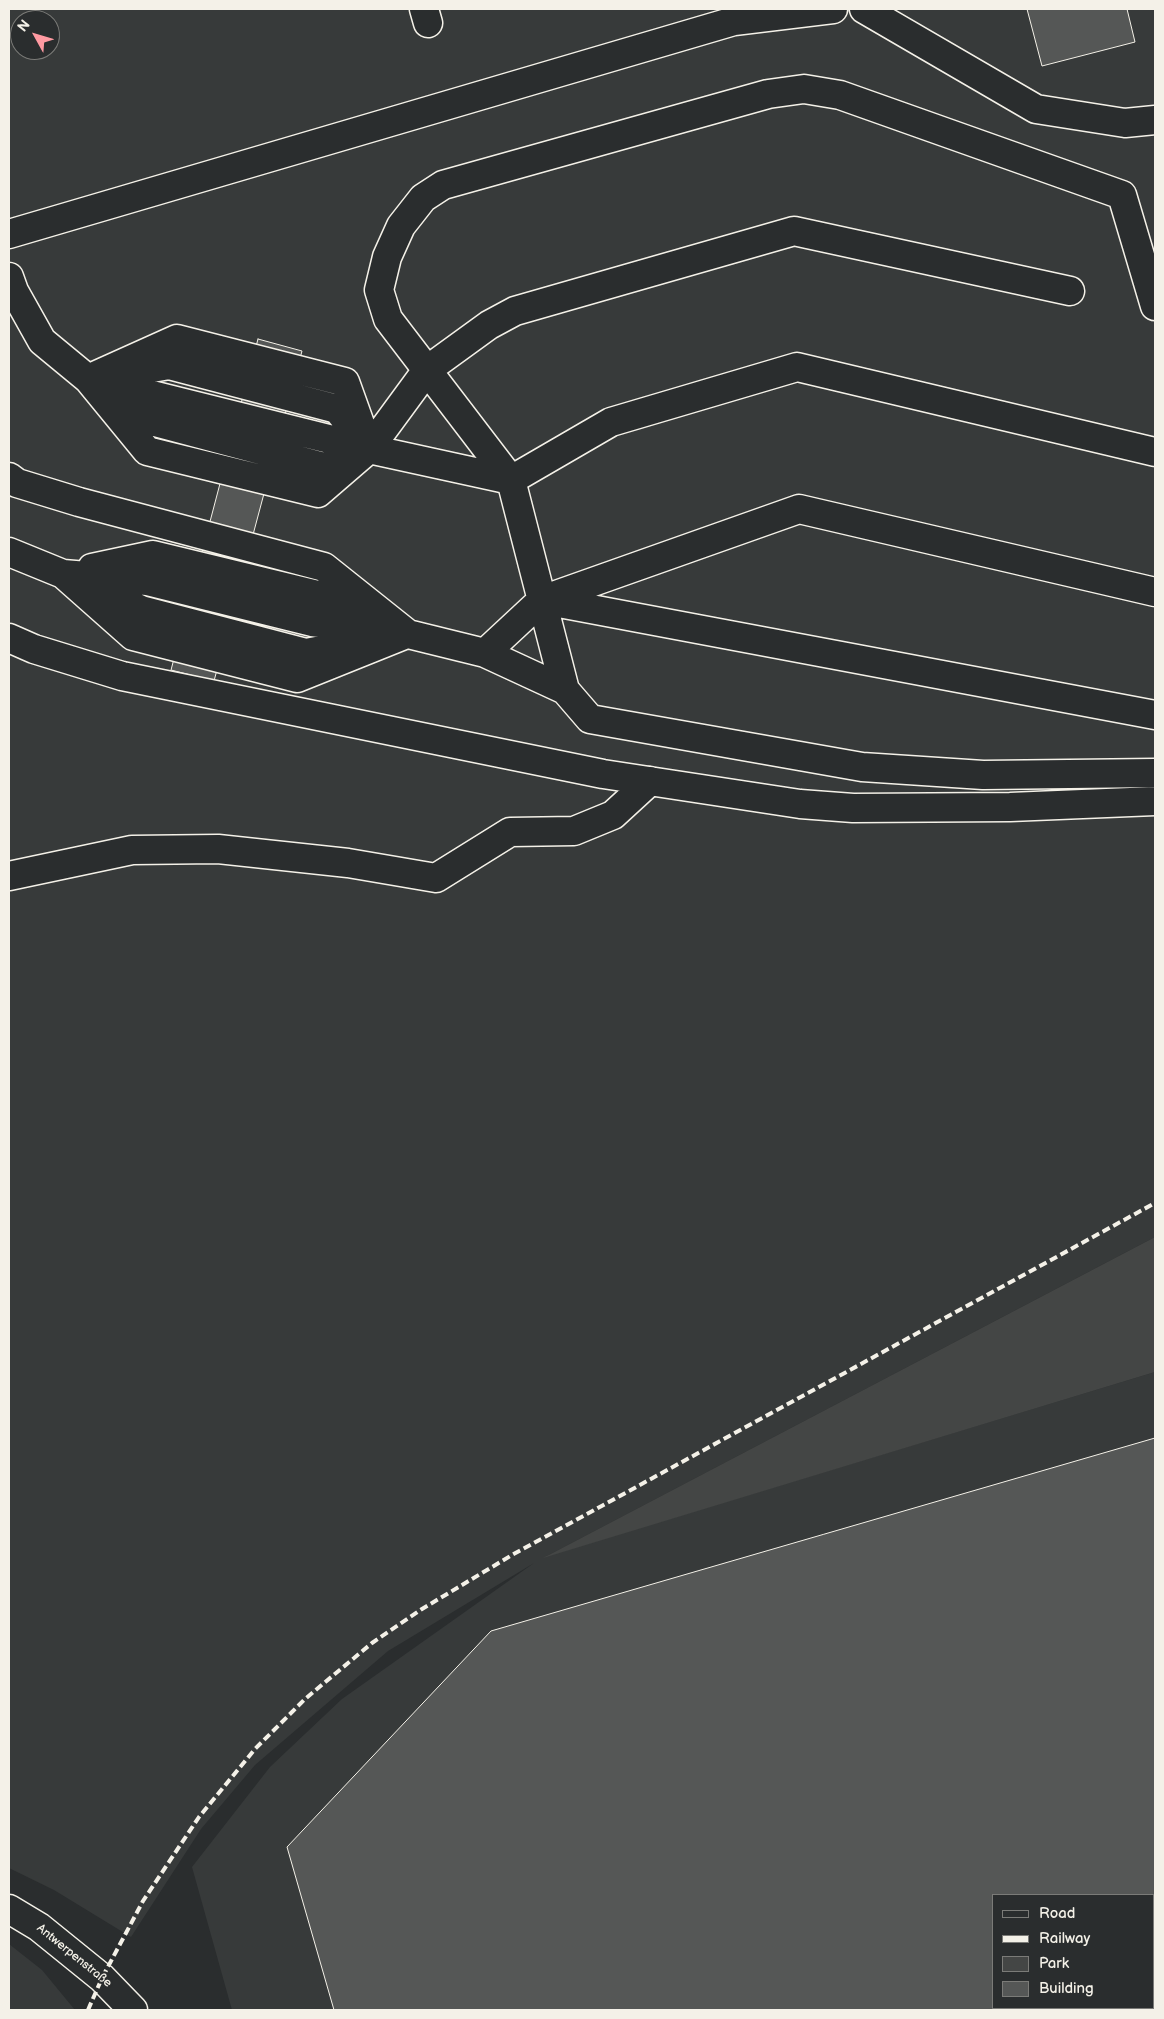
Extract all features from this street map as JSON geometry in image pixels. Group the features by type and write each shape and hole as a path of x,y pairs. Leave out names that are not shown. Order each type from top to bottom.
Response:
{"street":[{"path":"9,234 734,21 833,9"},
{"path":"864,9 1036,109 1125,123 1155,120"},
{"path":"565,690 511,480 388,319 379,290 387,257 401,226 423,198 444,185 768,94 804,89 840,95 1122,195 1155,306"},
{"path":"9,277 14,291 42,341 88,379 155,422 324,467 369,449 427,370 489,325 515,311 794,231 1070,291"},
{"path":"88,379 176,339 345,382 369,449"},
{"path":"369,449 511,480 612,422 797,367 1155,452"},
{"path":"9,477 17,483 79,502 324,567 408,634"},
{"path":"485,653 542,600 799,509 1155,592"},
{"path":"9,552 63,574 141,610 306,653 408,634"},
{"path":"63,574 153,555 318,595 408,634 485,653 565,690 590,719 862,768 983,776 1155,773"},
{"path":"542,600 1155,715"},
{"path":"9,638 34,649 122,676 593,772 800,804 853,808 1010,807 1155,801"},
{"path":"9,876 132,850 218,848 348,863 436,878 510,832 574,831 613,815 650,781"},
{"name":"Antwerpenstraße","path":"9,1909 39,1927 102,1978 133,2010"}],"shaded area":[{"path":"9,9 1155,9 1155,1237 547,1556 1155,1372 1155,2010 232,2010 192,1867 270,1767 342,1699 534,1563 388,1651 255,1765 201,1829 131,1937 54,1890 9,1868"},
{"path":"9,1944 42,1970 75,2010 9,2010"}],"green space":[{"path":"1155,1237 1155,1372 543,1558"}],"building":[{"path":"1027,9 1127,9 1135,42 1042,66"},
{"path":"258,339 302,351 214,681 171,670"},
{"path":"1155,1438 1155,2010 334,2010 287,1847 491,1631"}],"railway":[{"path":"88,2010 102,1978 143,1901 199,1817 255,1749 305,1699 372,1643 422,1609 512,1555 1155,1203"}]}
